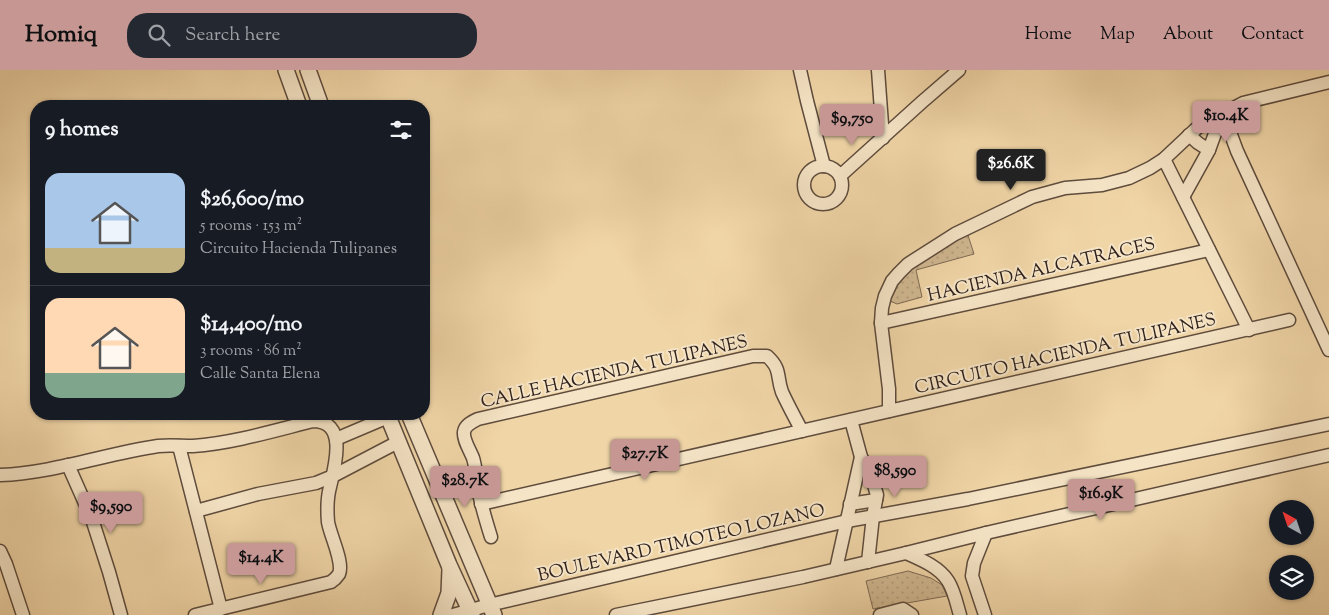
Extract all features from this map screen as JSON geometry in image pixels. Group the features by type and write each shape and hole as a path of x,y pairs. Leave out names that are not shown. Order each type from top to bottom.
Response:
{"street":[{"path":"286,70 297,100"},
{"path":"308,70 318,100"},
{"path":"800,70 824,166"},
{"path":"878,70 883,138"},
{"path":"840,176 957,71"},
{"path":"1164,159 1204,123 1244,103 1329,82"},
{"path":"1183,197 1225,114"},
{"path":"1225,114 1237,151 1329,350"},
{"path":"1189,135 1208,150"},
{"name":"CIRCUITO HACIENDA TULIPANES","path":"889,411 889,389 881,323 885,296 898,273 908,264 955,234 1032,197 1065,188 1102,184 1129,178 1164,159 1249,330"},
{"path":"818,166 833,169 840,176 842,187 836,198 820,204 806,194 804,183 808,172 818,166"},
{"name":"HACIENDA ALCATRACES","path":"881,323 1210,250"},
{"name":"CIRCUITO HACIENDA TULIPANES","path":"850,420 1289,320"},
{"name":"CALLE HACIENDA TULIPANES","path":"491,537 481,504 474,461 470,448 464,439 466,428 470,423 478,419 753,356 767,356 777,366 781,389 802,431"},
{"path":"336,439 377,420"},
{"path":"390,420 471,613"},
{"path":"196,511 258,494 316,483 333,476 398,442 408,431 410,420"},
{"path":"411,420 492,610"},
{"path":"481,504 850,420 861,457 869,470 877,495 868,562"},
{"path":"0,475 68,465 160,446 193,446 243,439 313,422 325,423 336,439 337,448 327,505 330,529 339,560 340,569 338,576 331,582 195,615"},
{"name":"BOULEVARD TIMOTEO LOZANO","path":"453,615 492,610 847,521 968,499 1329,424"},
{"path":"179,446 221,609"},
{"path":"616,615 906,554 986,533 1329,455"},
{"path":"836,569 861,457"},
{"path":"68,465 92,519 121,615"},
{"path":"850,504 876,500"},
{"path":"984,615 972,576 974,562 986,533"},
{"path":"0,551 23,615"},
{"path":"906,554 920,559 938,570 949,582 960,615"},
{"path":"441,615 449,593 450,565"},
{"path":"880,615 903,610 912,615"}],"shaded area":[{"path":"966,229 974,254 916,270 922,297 897,304 890,301 895,281"},
{"path":"908,571 931,578 942,585 947,596 873,609 866,581"}]}
